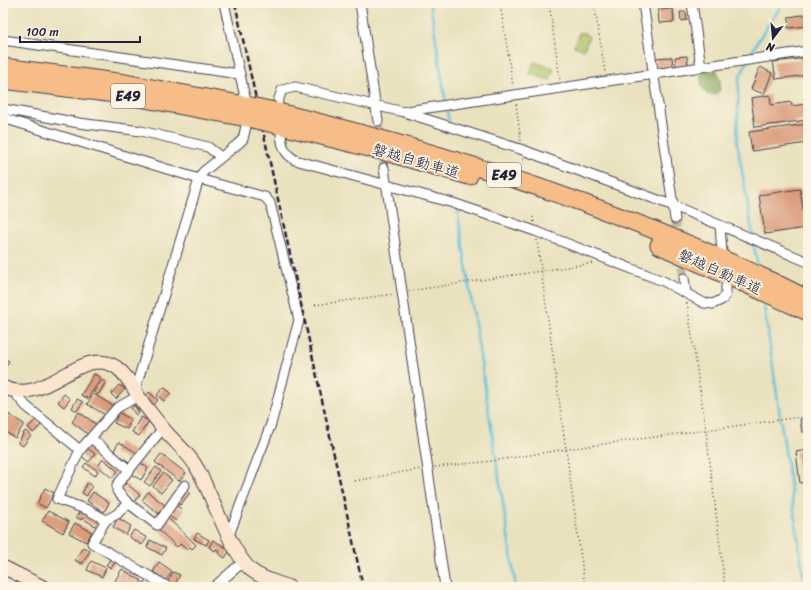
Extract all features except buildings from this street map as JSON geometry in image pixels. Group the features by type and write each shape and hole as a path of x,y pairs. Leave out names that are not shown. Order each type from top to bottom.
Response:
{"highway":[{"name":"磐越自動車道","path":"3,67 125,83 277,119 498,186 612,226 726,268 805,305"},
{"name":"磐越自動車道","path":"3,80 249,112"},
{"name":"磐越自動車道","path":"726,268 749,271 805,305"}],"street":[{"path":"106,520 88,510 57,499 80,450 117,408 136,393 199,179 203,172 243,139 249,112 239,74 224,3"},
{"path":"360,3 378,120"},
{"path":"643,3 652,75 675,219"},
{"path":"692,3 701,67"},
{"path":"3,40 239,74"},
{"path":"404,112 808,51"},
{"path":"720,226 726,268 726,294 724,299 713,304 704,303 686,293 613,260 571,246 535,231 456,204 295,160 287,155 282,147 277,119 282,90 295,87 404,112 522,150 674,206 808,262"},
{"path":"3,109 79,123 141,131 208,147 221,157"},
{"path":"3,118 199,179 266,197 270,203 299,320 271,424 229,535"},
{"path":"384,168 445,587"},
{"path":"684,278 686,293"},
{"path":"9,389 22,392 37,390 84,365 96,362 116,368 129,380 136,393 163,428 197,468 243,562 263,578 289,587"},
{"path":"9,389 26,406 80,450"},
{"path":"163,428 117,485 117,491 128,503 157,525 185,485"},
{"path":"91,438 130,470"},
{"path":"128,503 117,514 106,520 92,543 168,587"},
{"path":"214,587 243,562"},
{"path":"5,568 43,587"}],"path":[{"path":"500,3 524,164"},
{"path":"549,3 561,88"},
{"path":"594,3 606,82"},
{"path":"535,231 567,449 585,587"},
{"path":"315,305 542,272 613,260"},
{"path":"686,293 706,430 725,587"},
{"path":"492,461 567,449 808,416"}],"green space":[{"path":"579,33 585,33 589,37 584,50 574,46"},
{"path":"534,62 554,68 550,80 530,74"},
{"path":"716,69 720,78 719,91 713,95 707,94 702,87 700,72"}],"waterway":[{"path":"430,3 449,122"},
{"path":"749,58 756,44 783,3"},
{"path":"747,62 739,79 737,142 753,236"},
{"path":"457,208 516,587"},
{"path":"753,241 758,268"},
{"path":"763,299 805,587"}],"tunnel":[{"path":"378,121 384,168"},
{"path":"675,219 678,241"},
{"path":"680,253 684,278"}],"railway":[{"path":"235,3 363,587"}]}
